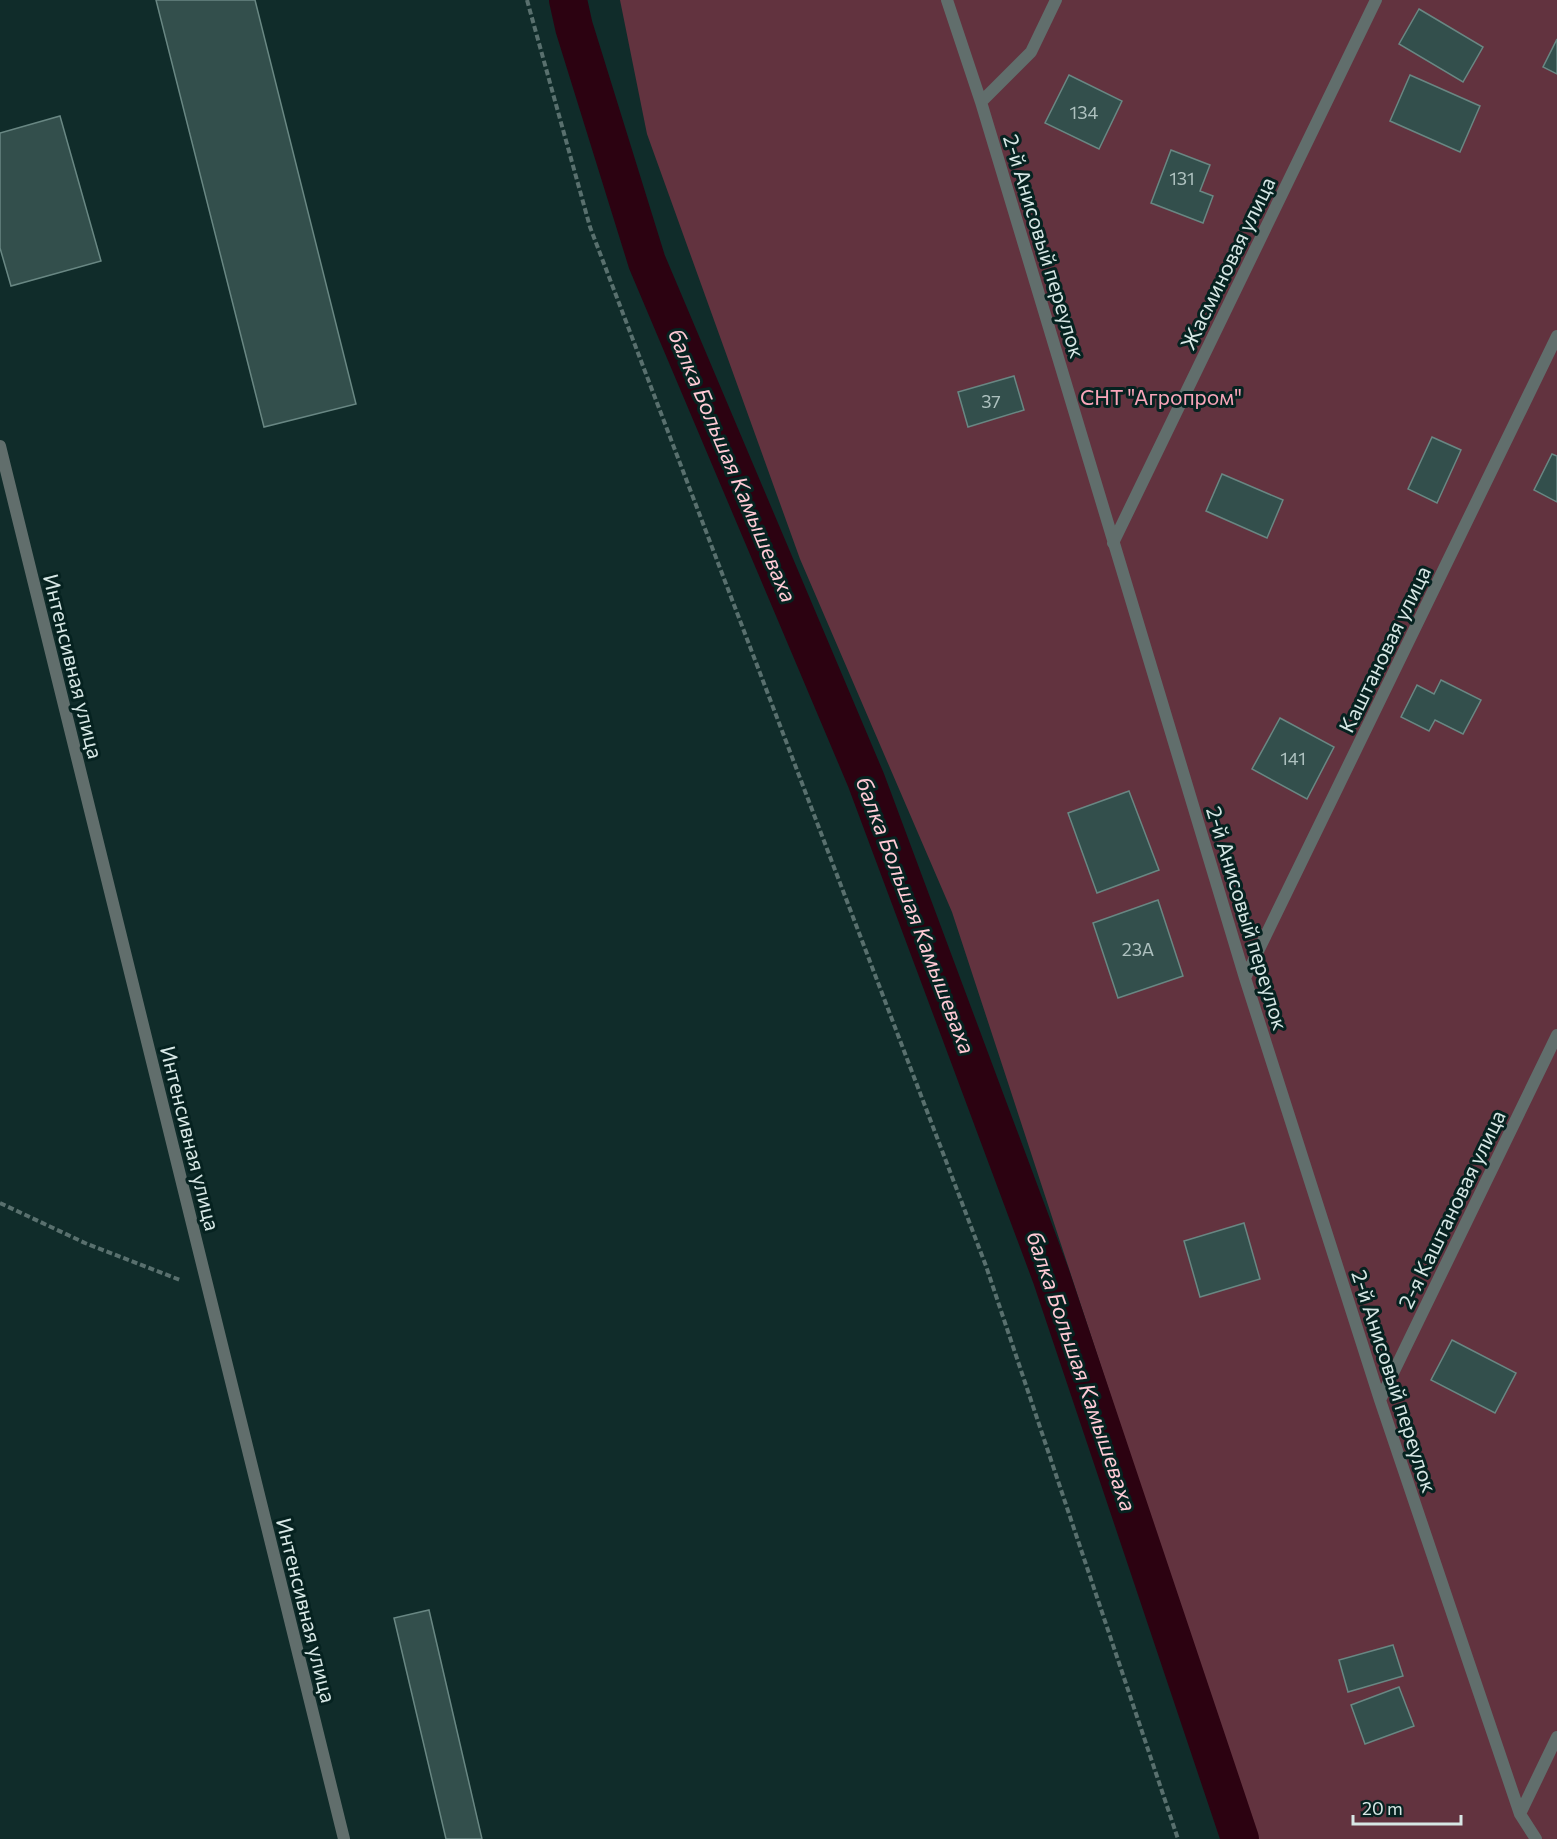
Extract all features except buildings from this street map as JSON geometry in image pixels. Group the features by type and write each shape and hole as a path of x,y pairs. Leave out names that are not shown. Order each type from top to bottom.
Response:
{"lane":[{"name":"2-й Анисовый переулок","path":"947,0 981,102 1245,978 1380,1400 1520,1814 1536,1839"},
{"path":"981,102 1031,52 1056,0"},
{"name":"Жасминовая улица","path":"1113,543 1376,0"},
{"name":"Каштановая улица","path":"1245,978 1557,336"},
{"name":"Интенсивная улица","path":"0,447 344,1839"},
{"name":"2-я Каштановая улица","path":"1380,1400 1557,1035"},
{"path":"1520,1814 1557,1737"}],"path":[{"path":"527,0 590,227 986,1266 1178,1839"},
{"path":"0,1203 85,1243 208,1291"}],"green space":[{"name":"СНТ \"Агропром\"","path":"620,0 1557,0 1557,1839 1242,1839 1155,1531 952,912 800,559 647,134"}],"waterway":[{"name":"балка Большая Камышеваха","path":"568,0 574,27 647,262 866,780 1051,1276 1240,1839"}]}
